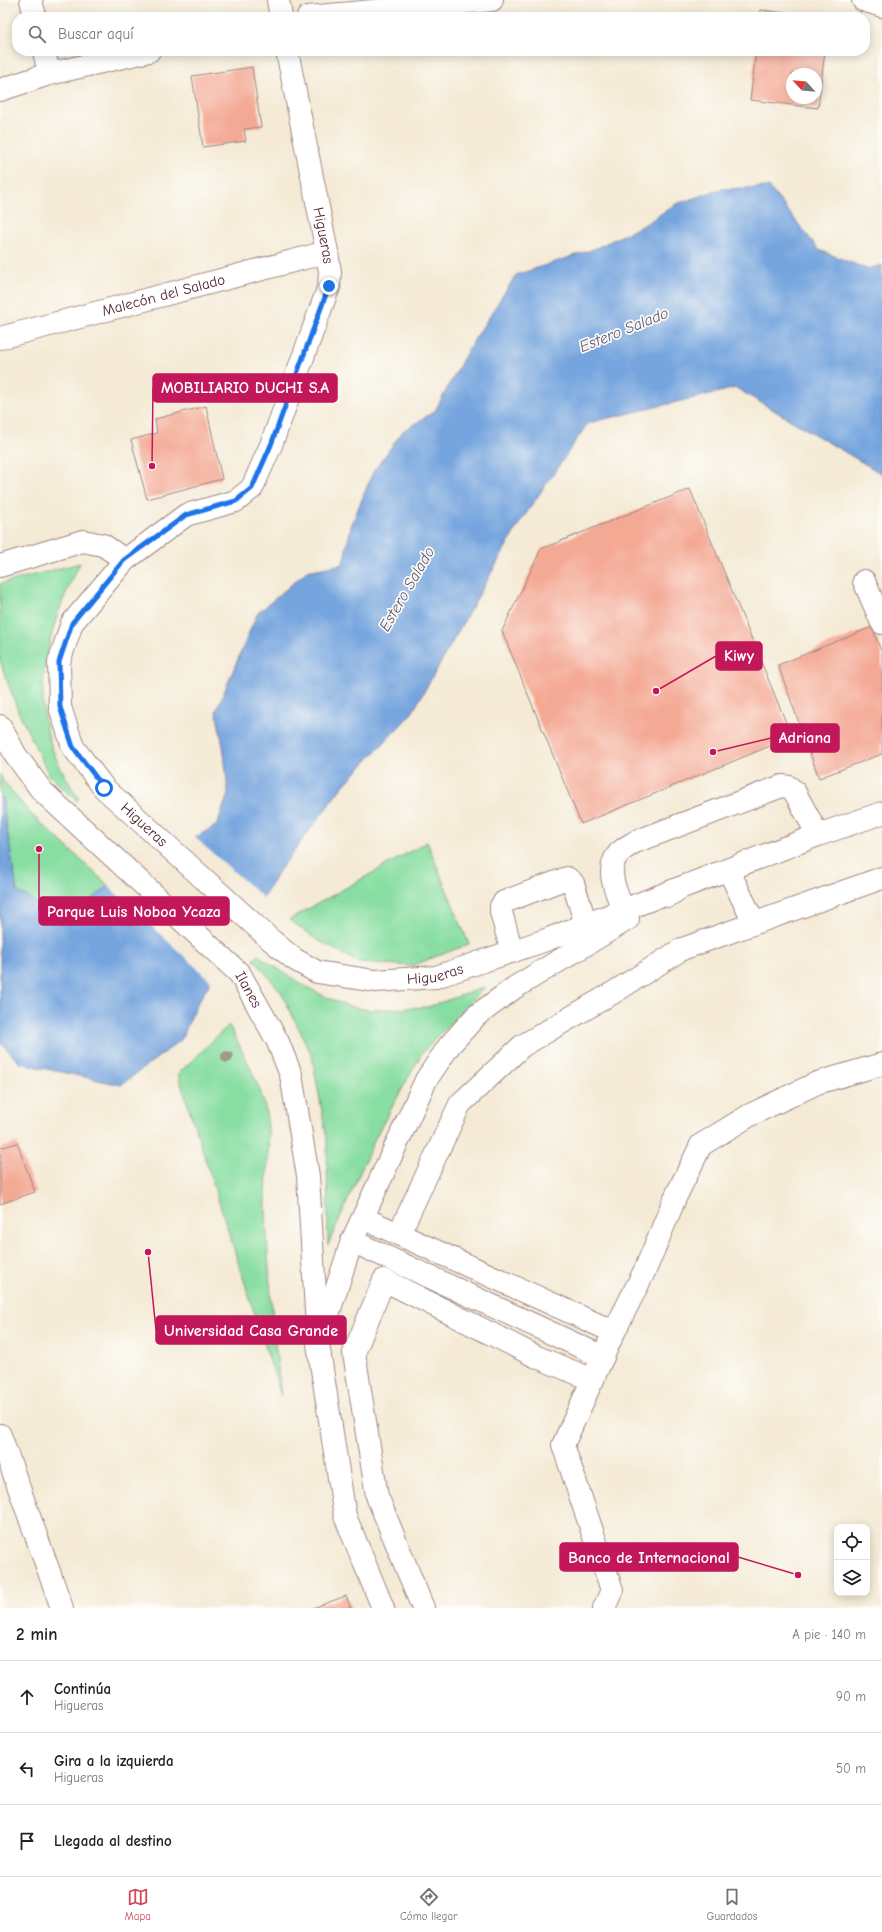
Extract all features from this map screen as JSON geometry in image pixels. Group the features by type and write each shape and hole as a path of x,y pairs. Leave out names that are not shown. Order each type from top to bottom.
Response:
{"street":[{"path":"31,0 34,12"},
{"path":"278,0 280,12"},
{"path":"362,12 492,0"},
{"path":"863,0 882,6"},
{"path":"45,56 49,74"},
{"path":"0,90 49,74 127,56"},
{"name":"Higueras","path":"288,56 327,252 330,272 329,286 271,445 252,488 236,501 186,515 124,560 72,623 59,662 60,707 73,747 104,788 271,940 294,959 317,972 375,981 436,977 512,952 680,888"},
{"name":"Malecón del Salado","path":"0,338 327,252"},
{"path":"0,566 83,541 103,545 124,560"},
{"path":"864,581 882,622"},
{"name":"Ilanes","path":"0,726 15,754 42,792 240,974 278,1042 291,1076 308,1176 318,1344 345,1516 383,1608"},
{"path":"623,910 614,886 611,870 618,854 634,842 782,786 789,787 794,791 818,835"},
{"path":"318,1344 352,1241 426,1080 449,1046 476,1016 514,988 680,888 729,871 818,835 882,813"},
{"path":"729,871 754,923"},
{"path":"512,952 501,912 501,906 504,902 567,878 573,883 586,924"},
{"path":"399,1234 460,1104 522,1046 616,991 682,950 882,878"},
{"path":"604,1608 612,1590 563,1444 614,1332 646,1268 675,1198 701,1145 750,1115 817,1084 882,1064"},
{"path":"363,1218 614,1332"},
{"path":"352,1241 603,1356"},
{"path":"392,1259 354,1353 377,1496 423,1608"},
{"path":"384,1280 537,1357 593,1380"},
{"path":"0,1435 62,1608"}],"green space":[{"path":"80,563 61,605 54,627 44,673 43,696 45,719 50,742 59,764 79,799 77,801 49,775 18,711 0,661 0,584"},
{"path":"0,774 4,782 29,812 109,886 66,919 17,892 2,798 0,797"},
{"path":"427,842 469,944 411,966 358,962 319,941 289,920"},
{"path":"258,955 301,984 326,997 348,1006 369,1010 428,1007 485,987 422,1053 376,1136 328,1245 327,1139 312,1056 281,992 254,959"},
{"path":"229,1025 256,1081 263,1100 268,1127 269,1141 266,1197 267,1234 281,1396 178,1074"}],"water":[{"name":"Estero Salado","path":"769,187 819,250 867,269 882,265 882,474 736,388 588,423 519,524 412,713 342,787 279,871 197,1004 181,1040 121,1085 20,1063 0,1042 0,797 2,798 17,891 66,919 109,886 217,825 228,794 224,752 216,711 257,614 307,571 343,564 351,526 373,472 403,431 435,411 469,348 516,275 594,249 644,225 676,204 721,189"}],"pier":[{"path":"193,836 265,899 213,983 107,885"}],"building":[{"path":"761,10 777,12 761,12"},
{"path":"755,56 824,56 822,75 822,68 786,68 786,104 818,104 818,108 750,100"},
{"path":"252,67 261,127 244,129 246,141 203,147 192,76"},
{"path":"206,406 222,479 147,499 131,440 157,433 155,419"},
{"path":"690,489 792,737 581,824 502,631 541,549"},
{"path":"872,627 882,653 882,754 819,778 778,665"},
{"path":"17,1143 35,1192 0,1204 0,1148"},
{"path":"346,1596 351,1608 313,1608"}],"place":[{"name":"MOBILIARIO DUCHI S.A","path":"152,466"},
{"name":"Kiwy","path":"656,691"},
{"name":"Adriana","path":"713,752"},
{"name":"Parque Luis Noboa Ycaza","path":"39,849"},
{"name":"Universidad Casa Grande","path":"148,1252"},
{"name":"Banco de Internacional","path":"798,1575"}],"route":[{"path":"104,788 73,747 60,707 59,662 72,623 124,560 186,515 236,501 252,488 271,445 329,286"}]}
